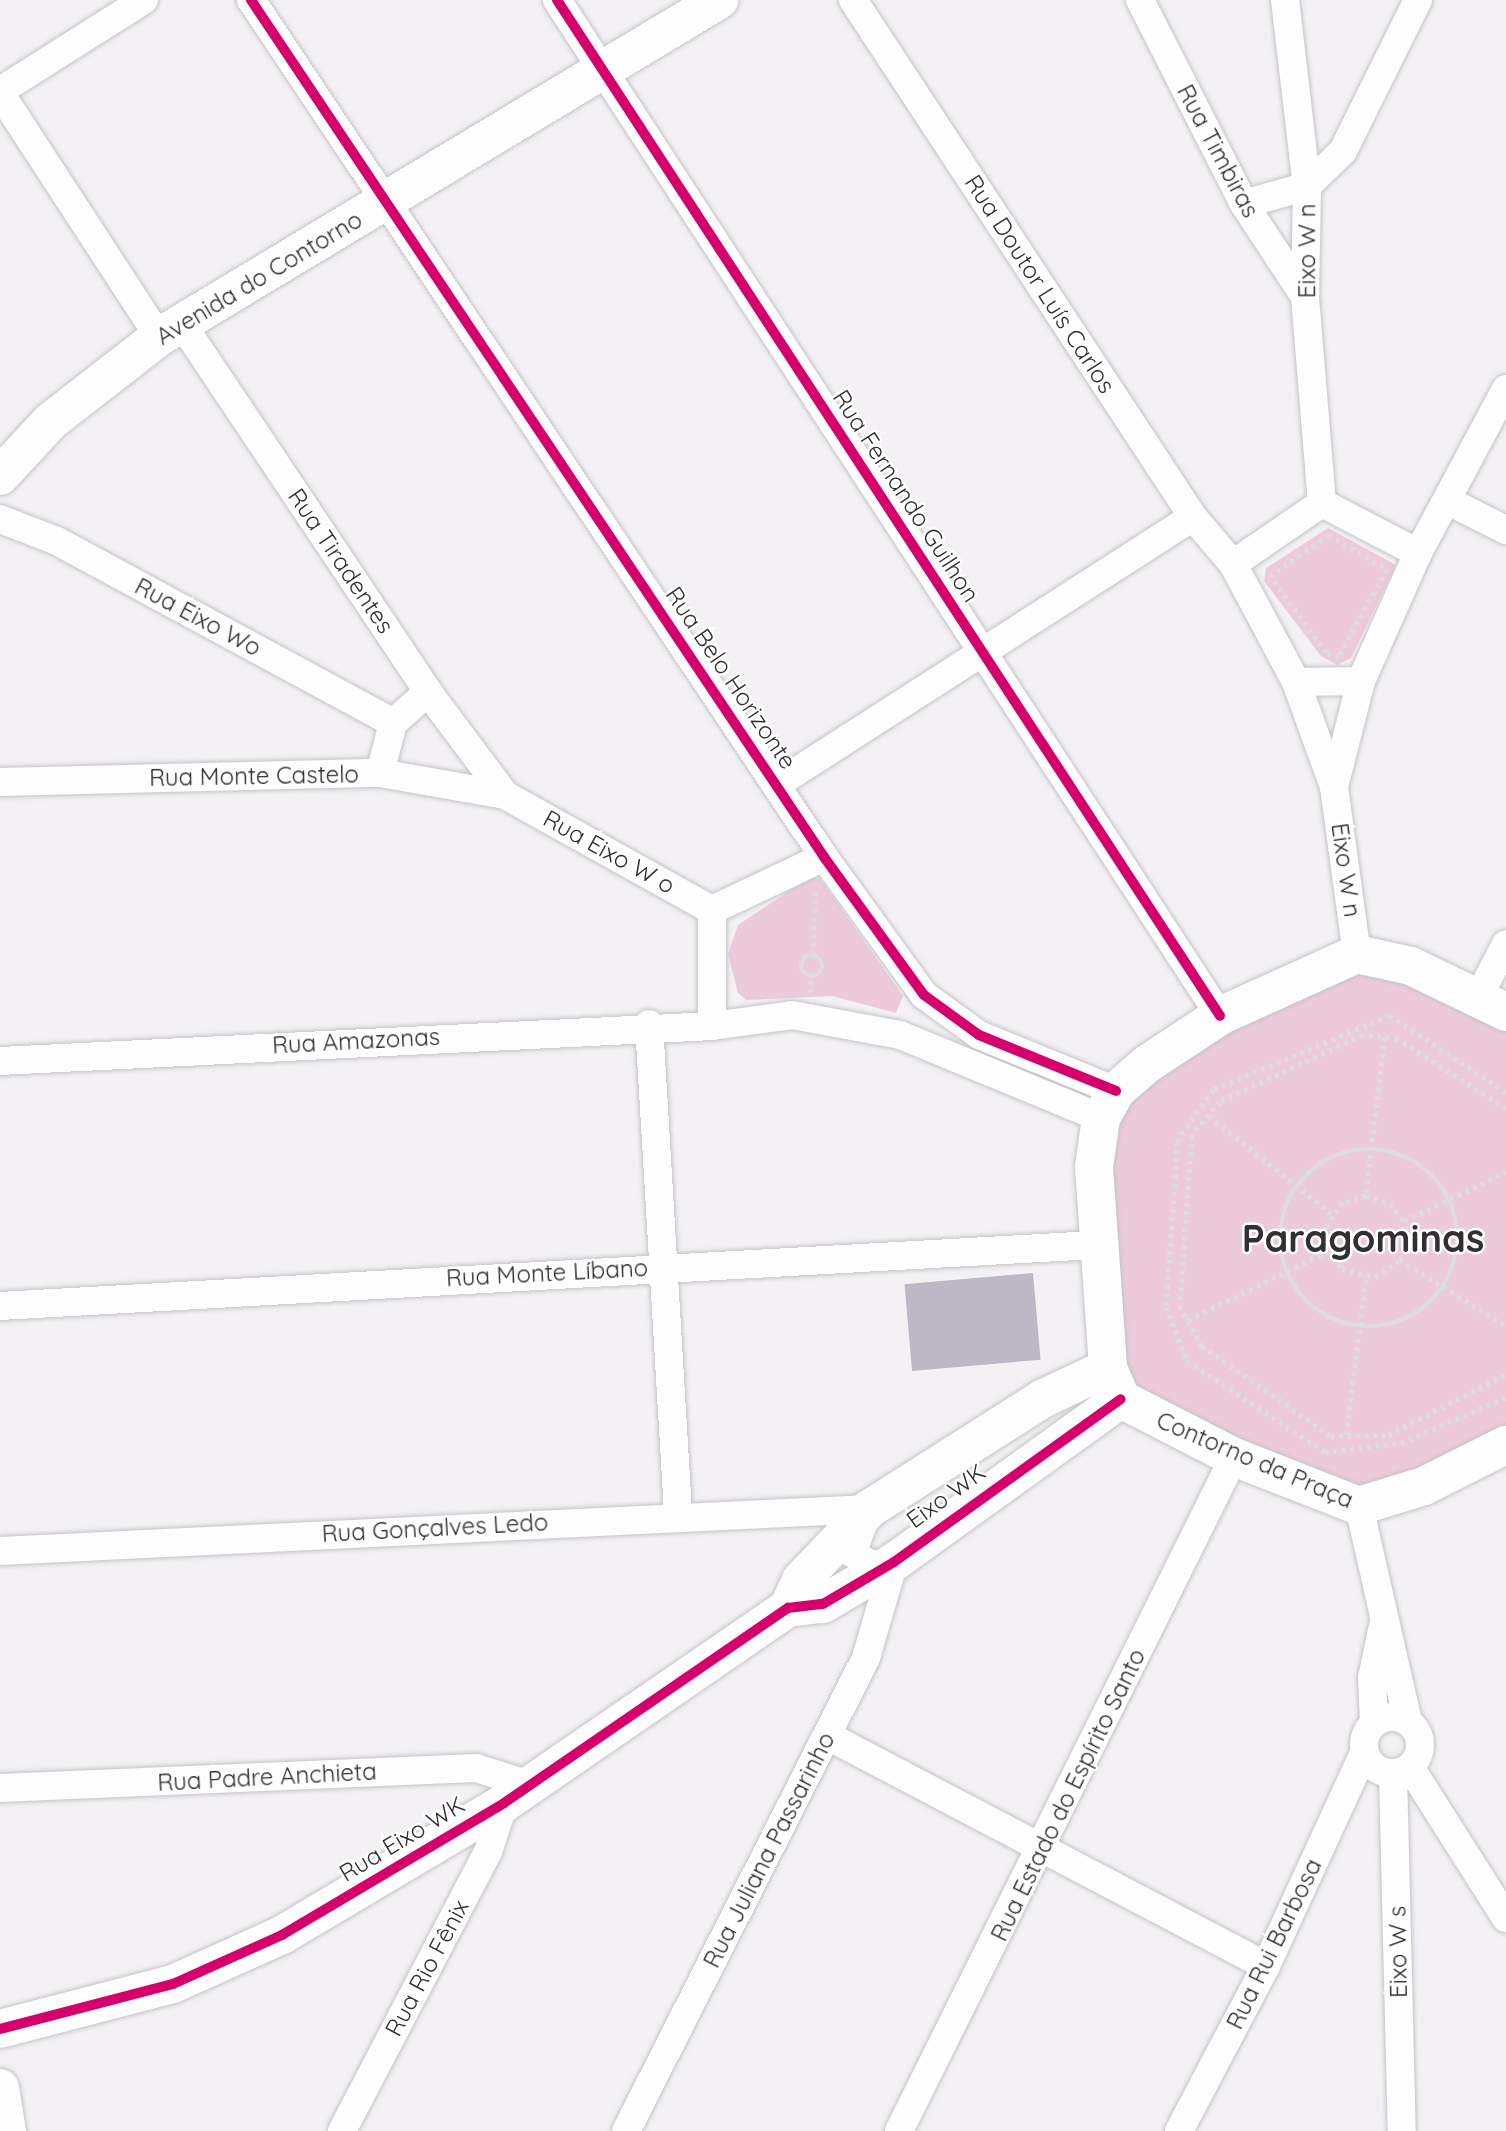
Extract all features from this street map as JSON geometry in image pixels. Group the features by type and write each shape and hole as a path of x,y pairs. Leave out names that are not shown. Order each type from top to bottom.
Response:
{"street":[{"path":"0,92 144,0"},
{"name":"Rua Belo Horizonte","path":"251,0 777,784 819,869 923,995 979,1035 1109,1104"},
{"name":"Rua Fernando Guilhon","path":"557,0 1220,1016"},
{"name":"Avenida do Contorno","path":"0,475 51,421 171,330 719,0"},
{"name":"Rua Doutor Luís Carlos","path":"853,0 1193,517 1233,564 1296,682 1334,787"},
{"name":"Rua Timbiras","path":"1140,0 1244,204 1305,297"},
{"name":"Eixo W n","path":"1285,0 1307,186 1305,297 1322,503"},
{"path":"1244,204 1307,186 1343,151 1418,0"},
{"name":"Rua Tiradentes","path":"0,92 428,692 505,795"},
{"path":"1334,787 1361,681 1418,553 1450,502 1506,389"},
{"path":"1450,502 1506,530"},
{"path":"1233,564 1322,503 1418,553"},
{"path":"777,784 1193,517"},
{"name":"Rua Eixo Wo","path":"0,519 57,541 393,723"},
{"path":"1296,682 1361,681"},
{"path":"380,773 393,723 428,692"},
{"name":"Rua Monte Castelo","path":"0,782 380,773 505,795"},
{"name":"Eixo W n","path":"1334,787 1357,954"},
{"name":"Rua Eixo W o","path":"505,795 712,910"},
{"path":"712,1026 712,910 819,869"},
{"path":"894,1562 872,1565 852,1553 869,1509 1042,1399 1114,1384 1095,1245 1094,1167 1109,1104 1220,1016 1357,954 1411,966 1493,1003 1506,944"},
{"path":"900,1035 923,995"},
{"name":"Rua Amazonas","path":"0,1061 649,1024 712,1026 792,1015 900,1035 1109,1104"},
{"path":"649,1024 660,1267 678,1515"},
{"name":"Rua Monte Líbano","path":"0,1306 660,1267 1095,1245"},
{"name":"Contorno da Praça","path":"1114,1384 1234,1457 1359,1506 1502,1456"},
{"name":"Eixo WK","path":"788,1608 823,1604 894,1562 1114,1384"},
{"name":"Rua Estado do Espírito Santo","path":"899,2131 1044,1847 1234,1457"},
{"name":"Eixo W s","path":"1359,1506 1384,1621 1395,1647 1408,1721 1419,1735 1420,1752 1402,1770 1402,2131"},
{"name":"Eixo WK","path":"788,1608 801,1580 869,1509"},
{"name":"Rua Gonçalves Ledo","path":"0,1550 678,1515 869,1509"},
{"name":"Rua Juliana Passarinho","path":"626,2131 866,1657 894,1562"},
{"name":"Rua Eixo WK","path":"0,2029 229,1963 517,1794 788,1608"},
{"name":"Eixo W s","path":"1364,1754 1364,1736 1374,1722 1372,1678 1384,1621"},
{"path":"1374,1722 1391,1716 1408,1721"},
{"path":"828,1736 1044,1847 1266,1966"},
{"path":"1364,1754 1371,1764 1402,1770 1506,1918"},
{"name":"Rua Rui Barbosa","path":"1179,2131 1266,1966 1364,1754"},
{"name":"Rua Padre Anchieta","path":"0,1788 476,1768 517,1794"},
{"name":"Rua Rio Fênix","path":"342,2131 517,1794"},
{"path":"0,2088 7,2131"}],"path":[{"path":"1329,535 1387,570 1339,657 1326,653 1270,576 1329,535"},
{"path":"804,887 819,869"},
{"path":"819,869 822,891"},
{"path":"811,977 801,967 813,955 819,869"},
{"path":"810,993 811,977 823,967 813,955"},
{"path":"798,993 821,992"},
{"path":"1506,1093 1390,1016 1213,1090 1178,1141 1166,1307 1187,1361 1325,1452 1401,1443 1506,1397"},
{"path":"1506,1108 1385,1037 1363,1035 1220,1102 1192,1135 1180,1306 1202,1346 1331,1436 1388,1435 1506,1374"},
{"path":"1366,1196 1385,1037"},
{"path":"1209,1116 1332,1214"},
{"path":"1371,1149 1410,1158 1450,1199 1459,1245 1444,1288 1418,1314 1360,1327 1320,1313 1287,1272 1280,1234 1296,1186 1335,1155 1371,1149"},
{"path":"1404,1221 1506,1172"},
{"path":"1366,1196 1390,1204 1404,1221 1407,1239 1400,1260 1366,1277 1342,1269 1328,1251 1332,1214 1349,1199 1366,1196"},
{"path":"1188,1320 1328,1251"},
{"path":"1400,1260 1506,1326"},
{"path":"1346,1435 1366,1277"}],"shaded area":[{"path":"1328,528 1396,565 1351,658 1337,665 1321,656 1264,581 1266,568"},
{"path":"812,876 821,880 903,996 896,1013 832,996 746,1000 738,993 728,954 738,925"},
{"path":"1353,962 1466,1008 1506,1031 1506,1441 1359,1504 1114,1388 1102,1244 1119,1094"}],"building":[{"path":"1033,1273 1041,1360 912,1371 904,1284"}],"cycle path":[{"path":"251,0 824,857 924,995 979,1035 1116,1091"},
{"path":"557,0 1220,1016"},
{"path":"0,2029 173,1984 282,1935 504,1803 788,1608 823,1604 894,1562 1121,1399"}],"district":[{"name":"Paragominas","path":"1363,1239"}]}
